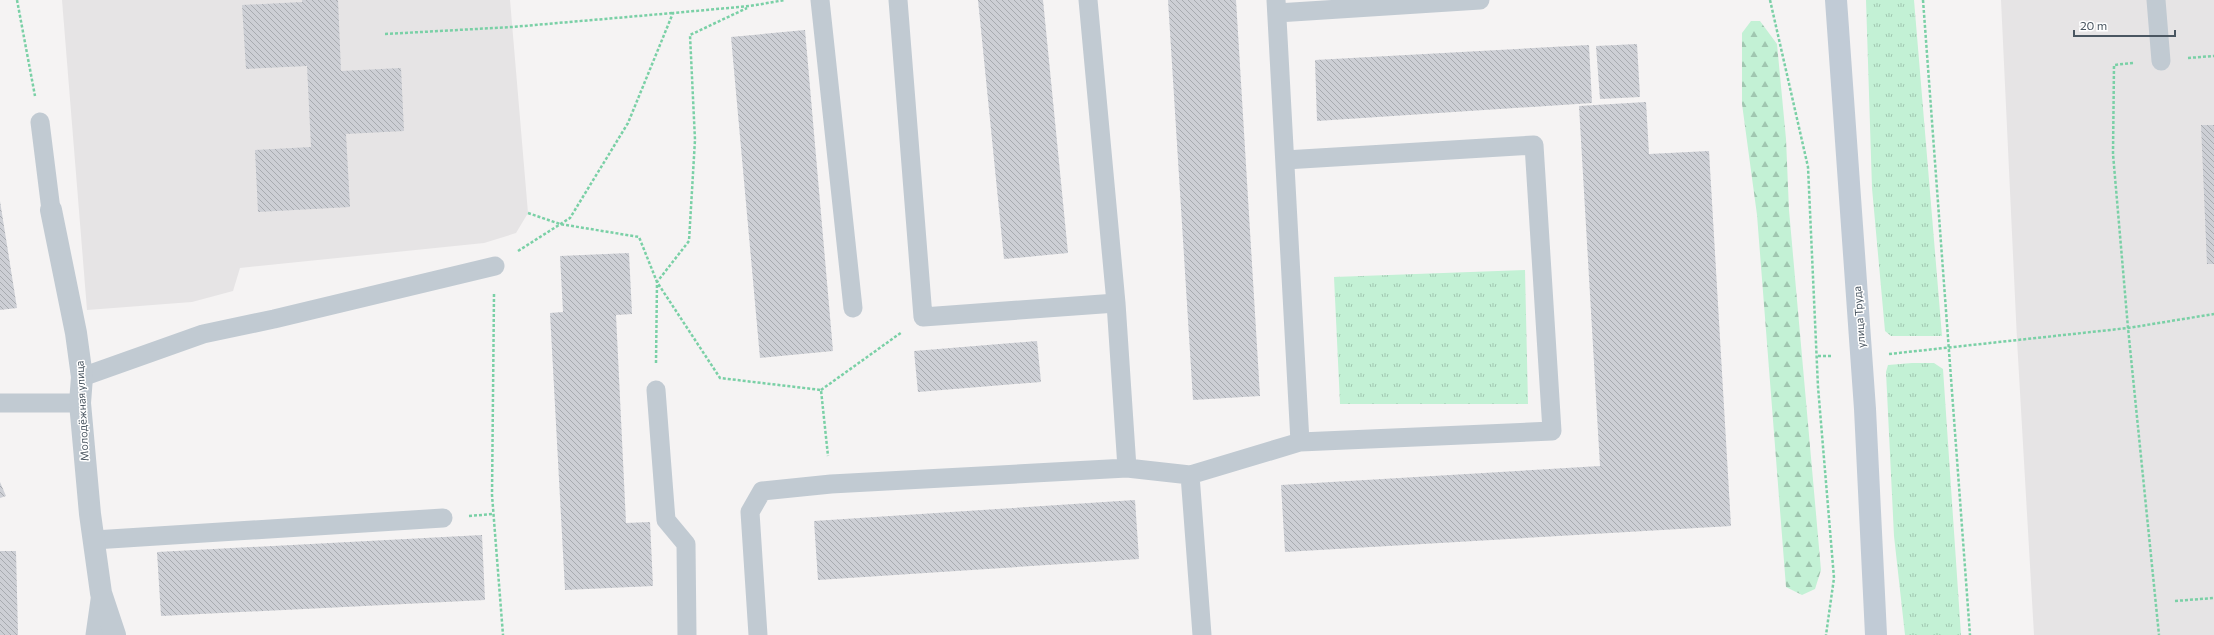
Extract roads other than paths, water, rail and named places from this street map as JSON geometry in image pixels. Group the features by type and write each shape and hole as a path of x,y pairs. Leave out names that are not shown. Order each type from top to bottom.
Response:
{"street":[{"name":"улица Труда","path":"1836,0 1865,401 1876,635"},
{"name":"Молодёжная улица","path":"51,210 76,333 82,377 80,403 94,540 102,593 114,635"}],"lane":[{"path":"820,0 853,308"},
{"path":"898,0 923,316 1116,303"},
{"path":"1088,0 1116,303 1127,468"},
{"path":"1300,442 1276,7 1480,0"},
{"path":"2156,0 2161,61"},
{"path":"40,122 51,210"},
{"path":"758,635 750,512 762,491 831,484 1127,468 1190,475 1300,442 1552,431 1534,145 1285,160"},
{"path":"82,377 203,334 274,319 494,266"},
{"path":"656,390 666,520 686,544 687,635"},
{"path":"0,402 80,403"},
{"path":"1190,475 1202,635"},
{"path":"94,540 443,518"},
{"path":"95,635 102,593"}]}
